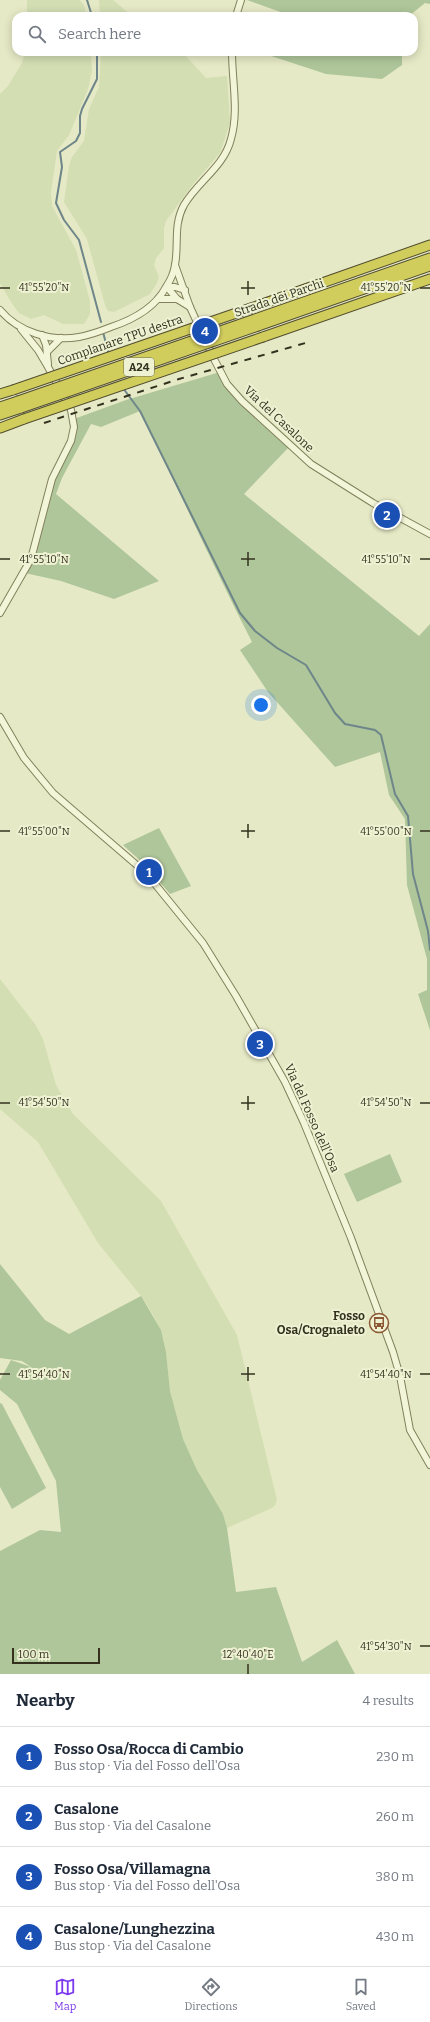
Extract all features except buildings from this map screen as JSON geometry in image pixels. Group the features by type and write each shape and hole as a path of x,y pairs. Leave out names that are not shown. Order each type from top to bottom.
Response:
{"highway":[{"name":"Complanare TPU destra","path":"0,394 430,246"},
{"name":"Strada dei Parchi","path":"257,322 430,258"},
{"name":"Strada dei Parchi","path":"0,407 19,404 257,322 430,266"},
{"path":"0,428 430,279"},
{"name":"Strada dei Parchi","path":"0,415 19,404"}],"street":[{"path":"238,12 242,0"},
{"path":"20,328 42,335 61,338 80,337 117,325 138,315 158,299 166,287 175,265 176,229 181,212 191,196 221,162 231,141 235,112 232,56"},
{"name":"Via del Casalone","path":"175,265 190,307 222,376 245,404 296,452 315,467 404,521 430,534"},
{"path":"166,287 175,286 185,290"},
{"path":"166,287 177,299 190,307"},
{"path":"158,299 177,299"},
{"path":"0,310 9,320 20,328 38,350 48,366 72,413 74,422 74,434 52,479 31,560 0,613"},
{"path":"38,350 42,335"},
{"path":"42,335 47,352 48,366"},
{"path":"47,352 61,338"},
{"name":"Via del Fosso dell'Osa","path":"0,717 24,758 53,793 144,871 203,943 236,996 288,1086 351,1238 393,1352 400,1376 410,1430 430,1465"}],"green space":[{"path":"27,0 80,0 85,7 86,12 27,12"},
{"path":"99,0 113,0 127,12 100,12"},
{"path":"247,0 430,0 430,4 425,3 414,12 280,12"},
{"path":"24,56 91,56 92,71 88,89 69,135 57,151 51,192 52,206 76,250 90,301 90,314 84,324 63,324 44,315 31,319 19,313 0,283 0,94 8,86 22,63"},
{"path":"101,56 186,56 206,78 227,76 230,123 220,153 194,183 166,221 164,228 164,248 156,258 154,265 159,277 150,294 114,312 108,311 105,305 87,239 64,202 69,166 72,157 84,141 89,109 99,87"},
{"path":"271,56 402,56 402,65 382,79 326,74"},
{"path":"220,372 290,446 244,494 419,636 430,624 430,1030 418,994 427,990 427,959 407,885 405,819 389,795 380,752 335,767 268,692 240,650 252,642 223,585 140,411 101,427 91,424 62,478 56,494 159,581 114,599 61,581 25,573 47,497 69,445 74,419 126,400"},
{"path":"159,828 191,886 170,894 145,865 123,845"},
{"path":"0,979 35,1024 43,1039 56,1085 73,1114 161,1201 237,1335 277,1500 272,1508 227,1528 223,1514 197,1470 183,1439 170,1391 166,1352 161,1330 153,1315 141,1296 98,1243 38,1142 0,1109"},
{"path":"390,1154 402,1182 357,1202 344,1174"},
{"path":"0,1264 45,1320 69,1334 141,1296 161,1330 166,1352 170,1391 183,1439 197,1470 223,1514 227,1528 236,1592 276,1587 302,1662 337,1640 355,1674 0,1674 0,1551 40,1530 61,1532 56,1481 17,1404 0,1390 0,1380 11,1360 31,1367 22,1361 0,1358"},
{"path":"0,1403 2,1404 46,1488 12,1509 0,1487"}],"waterway":[{"path":"87,0 91,12"},
{"path":"97,56 97,79 82,109 80,116 80,133 76,141 60,152 62,167 56,203 64,220 79,240 101,322"},
{"path":"103,332 109,355"},
{"path":"123,388 140,411 240,613 255,631 277,648 306,665 335,713 345,724 375,730 381,735 395,794 408,816 413,874 428,931 430,950"}],"railway":[{"path":"44,423 179,379 309,342"}],"place":[{"name":"Casalone/Lunghezzina","path":"205,331"},
{"name":"Casalone","path":"387,515"},
{"name":"Fosso Osa/Rocca di Cambio","path":"149,872"},
{"name":"Fosso Osa/Villamagna","path":"260,1044"},
{"name":"Fosso Osa/Crognaleto","path":"379,1323"}]}
